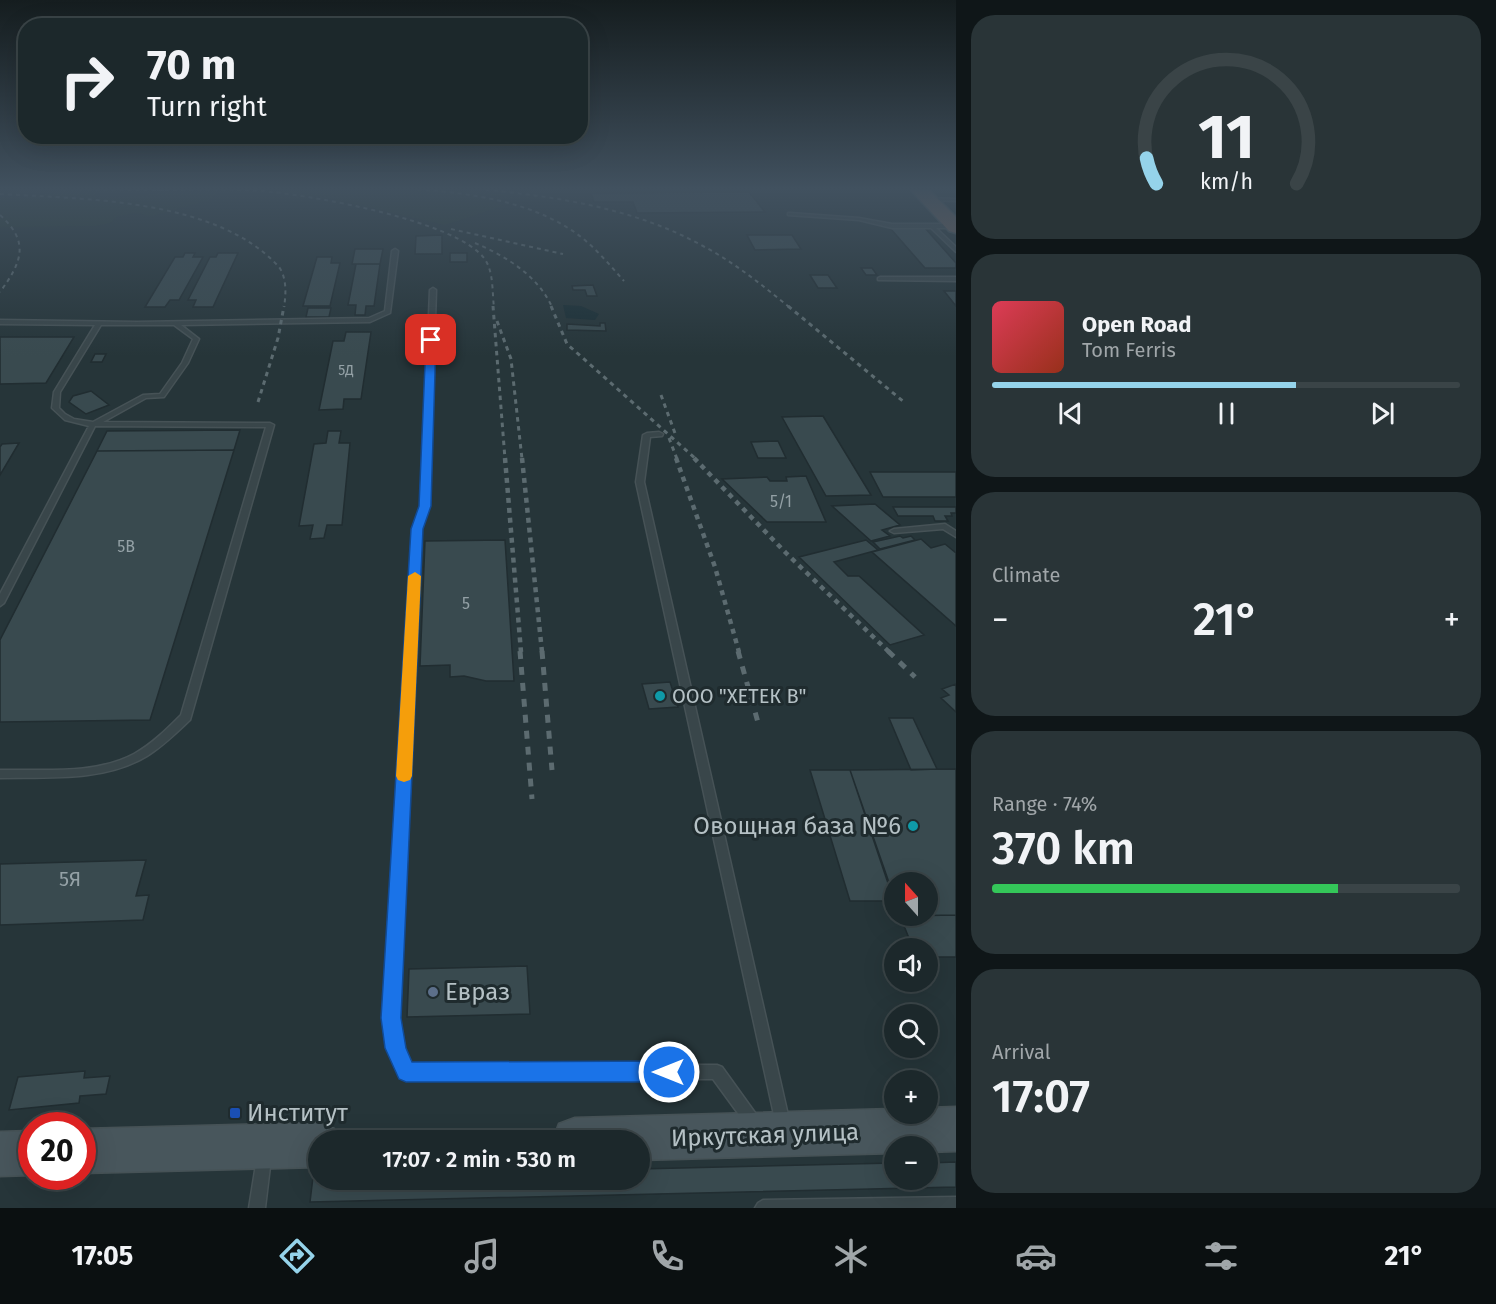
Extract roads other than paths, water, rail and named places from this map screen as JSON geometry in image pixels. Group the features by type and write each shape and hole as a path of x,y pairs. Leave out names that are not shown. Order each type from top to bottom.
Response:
{"street":[{"name":"Иркутская улица","path":"650,1138 956,1129"},
{"path":"96,1151 308,1145"},
{"path":"0,1154 18,1153"}],"lane":[{"path":"0,322 176,324 370,320 388,312 395,251"},
{"path":"880,279 956,279"},
{"path":"433,290 425,506 417,529 391,1018 396,1048 406,1072 717,1072 774,1135"},
{"path":"0,774 90,770 128,762 157,744 186,717 270,425 93,424 75,422 62,416 55,408 57,392 99,323"},
{"path":"0,603 93,424 146,396 162,396 185,363 196,339 176,324"},
{"path":"659,434 647,435 640,482 774,1135"},
{"path":"894,531 945,526 956,535"},
{"path":"257,1208 265,1146"},
{"path":"763,1208 956,1205"}],"water":[{"path":"563,305 581,306 599,314 595,320 566,318"}],"railway":[{"path":"0,292 18,262 19,243"},
{"path":"250,243 282,271 285,281 284,307"},
{"path":"465,243 487,263 491,276 494,307"},
{"path":"476,243 520,268 538,286 552,307"},
{"path":"515,243 563,254"},
{"path":"589,243 624,281"},
{"path":"698,243 748,275 789,307"},
{"path":"258,402 278,338 284,306"},
{"path":"493,306 505,459"},
{"path":"551,306 567,344 696,459"},
{"path":"788,306 904,402"},
{"path":"497,321 511,359 522,459"},
{"path":"661,395 676,436"},
{"path":"669,438 677,459"},
{"path":"505,458 521,652"},
{"path":"522,458 542,652"},
{"path":"676,458 715,567 739,652"},
{"path":"694,458 786,553 889,652"},
{"path":"520,651 532,799"},
{"path":"542,651 552,770"},
{"path":"738,651 759,726"},
{"path":"888,651 915,677"}],"place":[{"name":"ООО \"ХЕТЕК В\"","path":"660,696"},
{"name":"Овощная база №6","path":"913,826"},
{"name":"Евраз","path":"433,992"},
{"name":"Институт","path":"235,1113"}]}
